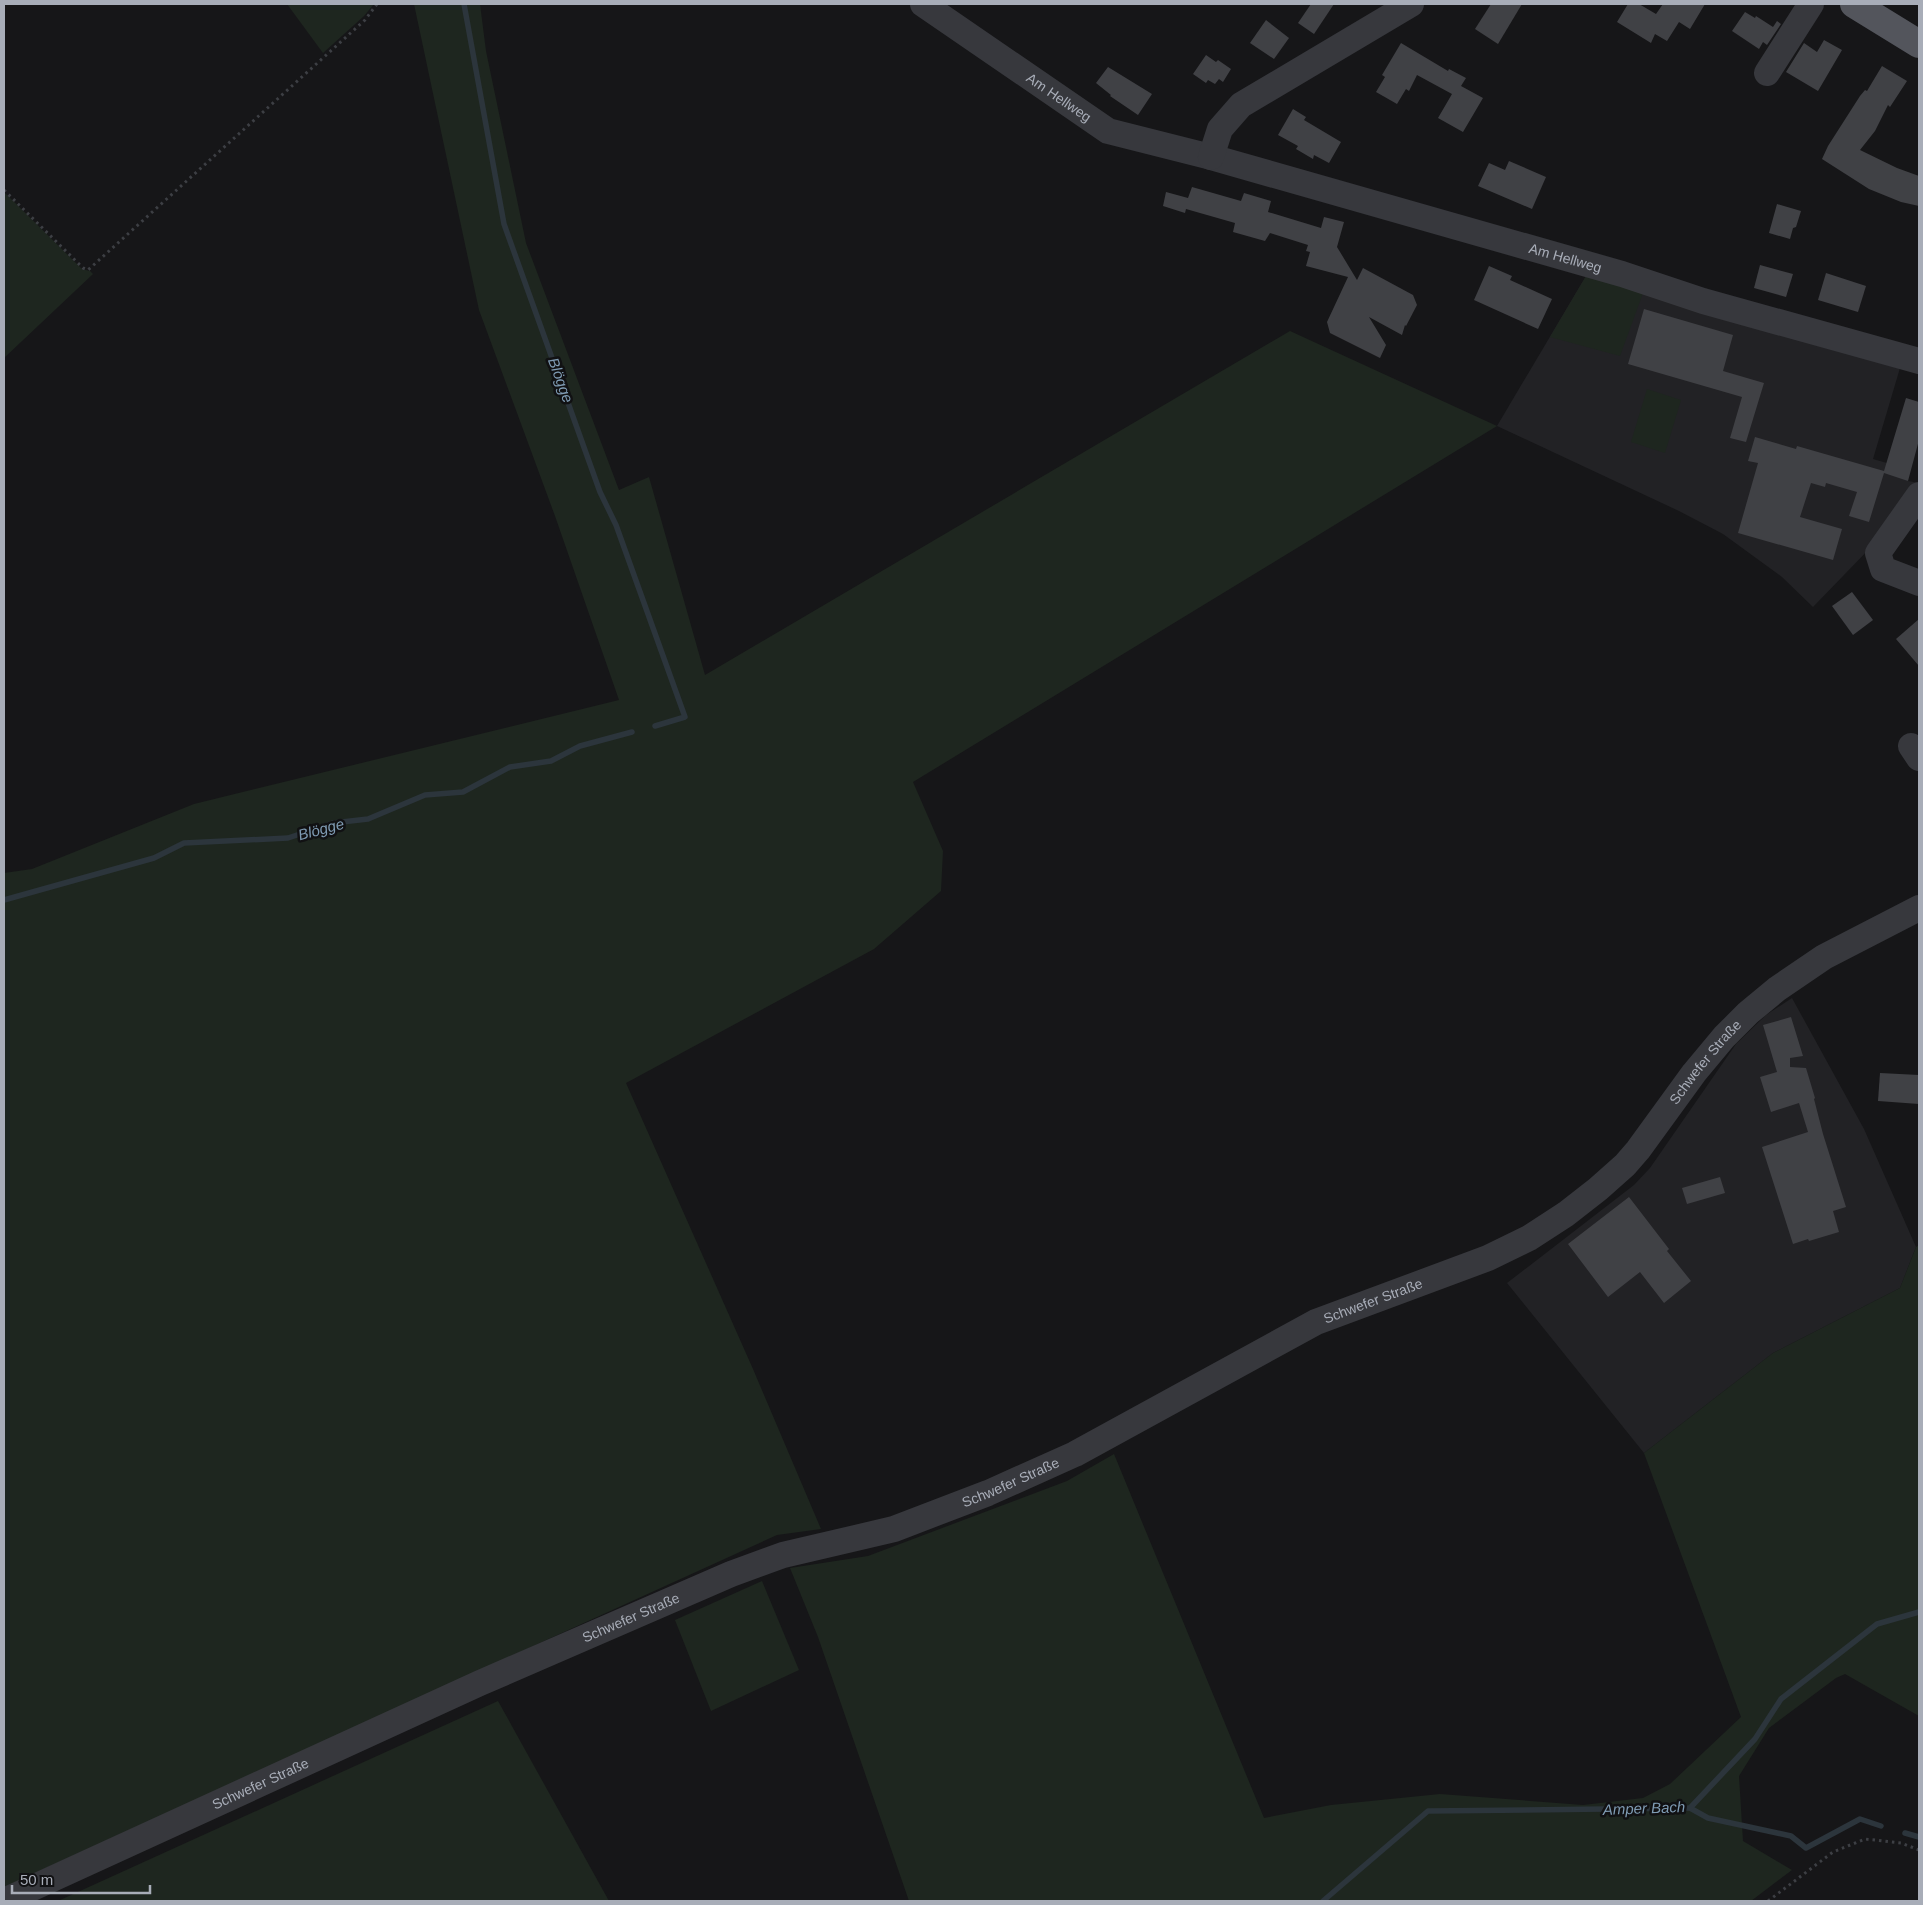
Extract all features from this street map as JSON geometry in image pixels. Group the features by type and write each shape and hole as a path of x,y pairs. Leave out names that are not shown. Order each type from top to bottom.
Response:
{"main road":[{"path":"1854,4 1919,44"}],"street":[{"name":"Am Hellweg","path":"923,4 1108,131 1211,156 1622,274 1703,301 1919,361"},
{"path":"1211,156 1220,129 1241,105 1410,4"},
{"path":"1767,73 1811,4"},
{"path":"1919,495 1878,553 1883,569 1919,583"},
{"name":"Schwefer Straße","path":"4,1901 480,1683 731,1574 783,1555 894,1529 988,1493 1076,1454 1316,1322 1488,1258 1529,1238 1566,1214 1625,1165 1694,1073 1724,1038 1777,989 1824,957 1919,908"}],"path":[{"path":"4,190 83,268 88,270 365,20 377,4"},
{"path":"1768,1901 1833,1852 1865,1839 1901,1843 1919,1850"}],"shaded area":[{"path":"287,4 374,4 364,16 323,53"},
{"path":"414,4 480,4 486,51 526,243 619,490 649,477 705,675 1290,331 1497,426 913,782 943,851 941,891 874,949 626,1083 753,1369 821,1529 777,1535 4,1887 4,873 32,869 194,804 619,700 555,516 479,310"},
{"path":"4,192 82,269 93,274 4,358"},
{"path":"1586,276 1900,368 1873,459 1887,463 1908,481 1919,483 1903,514 1813,607 1782,577 1723,534 1679,511 1497,426"},
{"path":"1586,276 1643,293 1620,356 1550,337"},
{"path":"1647,389 1681,400 1665,453 1631,442"},
{"path":"1792,998 1864,1129 1916,1247 1900,1288 1773,1353 1644,1453 1507,1283 1634,1185 1650,1168 1736,1044 1766,1015"},
{"path":"1919,1245 1919,1716 1845,1674 1836,1678 1769,1728 1739,1776 1743,1841 1792,1870 1751,1901 909,1901 818,1637 790,1568 868,1556 1067,1481 1114,1454 1264,1818 1331,1805 1440,1794 1583,1805 1643,1798 1670,1784 1741,1717 1644,1453 1773,1353 1900,1288 1916,1247"},
{"path":"762,1581 799,1670 711,1711 675,1620"},
{"path":"498,1701 609,1901 58,1901"}],"building":[{"path":"1311,4 1334,4 1314,34 1298,23"},
{"path":"1491,4 1522,4 1498,44 1475,29"},
{"path":"1628,4 1639,4 1656,14 1663,4 1705,4 1690,29 1679,22 1667,41 1655,34 1651,43 1617,22"},
{"path":"1745,12 1755,18 1756,16 1773,27 1777,21 1781,24 1767,45 1763,42 1759,49 1732,31"},
{"path":"1266,20 1289,38 1274,59 1250,43"},
{"path":"1824,40 1842,50 1818,91 1786,72 1804,43 1817,52"},
{"path":"1401,43 1448,71 1449,69 1466,78 1461,86 1483,98 1463,132 1438,118 1452,94 1417,75 1409,91 1406,89 1397,104 1376,92 1385,77 1382,75"},
{"path":"1206,55 1216,62 1218,60 1231,69 1223,82 1219,79 1215,84 1208,80 1206,83 1193,74"},
{"path":"1882,66 1907,81 1890,107 1888,105 1875,131 1860,150 1897,168 1919,176 1919,206 1901,202 1869,189 1822,159 1828,146 1860,96 1865,90 1867,91"},
{"path":"1108,67 1152,94 1138,115 1110,96 1096,83"},
{"path":"1293,109 1306,117 1304,120 1341,142 1329,163 1314,155 1313,159 1296,149 1298,146 1278,135"},
{"path":"1509,161 1546,177 1532,209 1478,186 1489,163 1505,170"},
{"path":"1192,187 1241,201 1244,193 1271,201 1268,212 1321,228 1324,217 1344,222 1337,247 1357,280 1363,268 1413,295 1417,305 1405,325 1402,335 1369,317 1386,345 1380,358 1330,333 1327,322 1348,277 1306,266 1310,252 1306,251 1308,245 1270,233 1265,241 1233,232 1235,223 1186,209 1185,213 1163,206 1166,192 1188,198"},
{"path":"1777,204 1801,211 1790,239 1769,233"},
{"path":"1760,265 1793,274 1786,297 1754,288"},
{"path":"1489,266 1512,276 1510,280 1552,299 1538,329 1474,300"},
{"path":"1826,273 1866,286 1858,312 1818,300"},
{"path":"1644,309 1733,335 1723,371 1764,383 1746,442 1730,438 1742,397 1628,364"},
{"path":"1906,398 1919,402 1919,440 1908,481 1884,473 1869,522 1849,516 1857,492 1826,483 1825,487 1811,483 1800,517 1842,529 1833,560 1738,533 1758,463 1748,461 1755,437 1796,449 1797,446 1884,471"},
{"path":"1852,592 1873,620 1853,635 1832,606"},
{"path":"1919,619 1919,666 1896,639"},
{"path":"1791,1017 1803,1056 1790,1058 1790,1067 1806,1068 1823,1134 1846,1207 1833,1211 1839,1232 1793,1244 1762,1147 1808,1132 1799,1103 1771,1112 1760,1077 1777,1072 1763,1025"},
{"path":"1880,1073 1919,1075 1919,1104 1878,1101"},
{"path":"1720,1177 1725,1193 1687,1204 1682,1188"},
{"path":"1629,1197 1691,1281 1664,1303 1640,1272 1608,1297 1568,1244"}],"waterway":[{"name":"Blögge","path":"464,4 504,224 600,492 616,525 685,717 655,726"},
{"name":"Blögge","path":"4,900 154,858 184,843 288,838 333,823 368,819 425,795 463,792 510,767 551,761 580,746 632,732"},
{"name":"Amper Bach","path":"1323,1901 1428,1811 1690,1808 1755,1739 1781,1699 1877,1624 1919,1612"},
{"path":"1690,1808 1708,1818 1791,1836 1806,1848 1860,1819 1881,1826"},
{"path":"1905,1833 1919,1837"}]}
